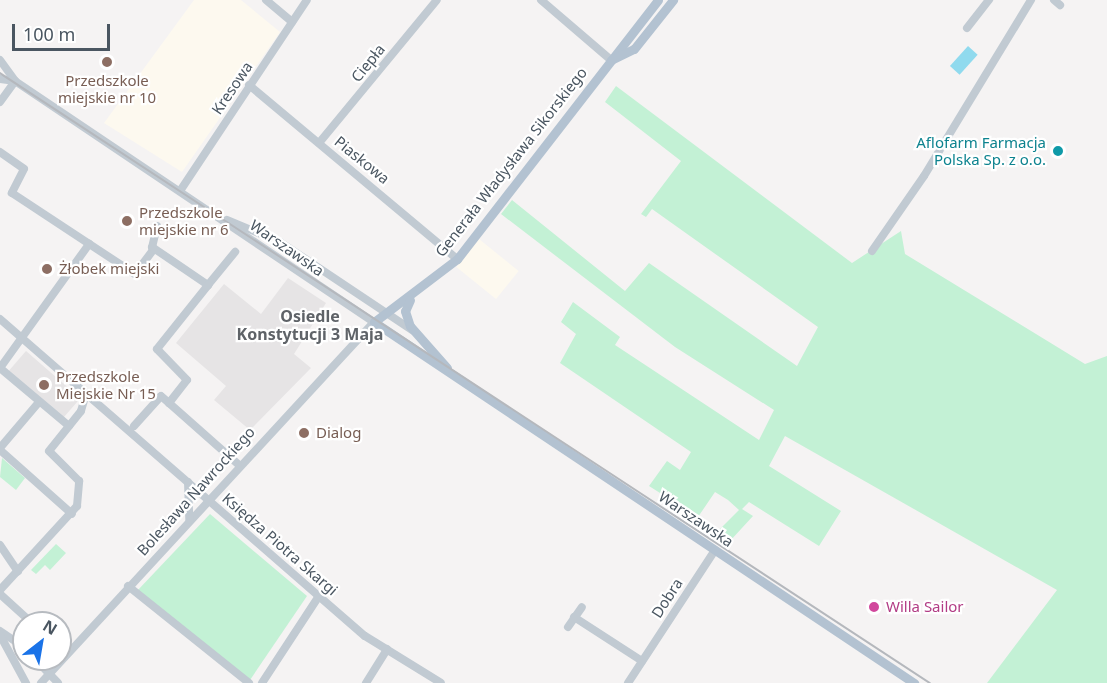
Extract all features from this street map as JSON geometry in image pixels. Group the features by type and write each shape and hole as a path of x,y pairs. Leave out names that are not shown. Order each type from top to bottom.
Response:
{"main road":[{"name":"Generała Władysława Sikorskiego","path":"374,322 411,298 457,259 658,0"},
{"name":"Generała Władysława Sikorskiego","path":"611,60 634,49 674,0"},
{"path":"411,298 405,314 414,331"},
{"name":"Warszawska","path":"374,322 914,683"},
{"name":"Warszawska","path":"414,331 460,381"}],"street":[{"path":"266,0 292,21"},
{"name":"Kresowa","path":"180,191 307,0"},
{"name":"Ciepła","path":"319,143 437,0"},
{"path":"541,0 611,60"},
{"path":"967,27 989,0"},
{"path":"872,251 924,176 1031,0"},
{"name":"Warszawska","path":"0,60 15,81 374,322"},
{"name":"Warszawska","path":"0,79 15,81"},
{"path":"0,102 15,81"},
{"name":"Piaskowa","path":"249,85 457,259"},
{"path":"0,152 24,168 12,193 136,275 154,249"},
{"name":"Warszawska","path":"218,216 280,242 414,331"},
{"path":"158,226 150,243 154,249 208,285"},
{"path":"69,426 0,368 25,340 89,244"},
{"path":"169,403 188,378 157,349 235,252"},
{"name":"Księdza Piotra Skargi","path":"0,319 318,596 387,650 441,683"},
{"name":"Bolesława Nawrockiego","path":"41,683 238,464 374,322"},
{"path":"20,611 0,591 72,513 79,481 49,451 69,426 86,393"},
{"path":"134,426 161,396 238,464"},
{"path":"39,402 0,449 72,513"},
{"path":"188,482 189,520"},
{"path":"0,545 18,572"},
{"name":"Dobra","path":"631,682 642,661 715,550"},
{"path":"128,586 249,683"},
{"path":"262,683 318,596"},
{"path":"568,627 582,607"},
{"path":"574,618 642,661"},
{"path":"0,633 26,683"},
{"path":"366,683 387,650"},
{"path":"47,671 58,683"}],"shaded area":[{"path":"194,0 241,0 280,32 182,172 104,123"},
{"path":"479,239 519,271 496,299 456,267"},
{"path":"288,278 326,303 294,354 311,368 250,430 214,400 226,386 176,343 224,284 261,314"},
{"name":"Przedszkole Miejskie Nr 15","path":"26,351 80,398 62,419 8,372"}],"green space":[{"path":"616,86 852,263 901,231 905,254 1085,364 1107,356 1107,683 987,683 1057,590 785,436 769,466 841,511 819,546 749,502 742,509 753,516 730,541 718,531 739,510 728,500 715,492 698,517 649,486 667,461 680,470 691,452 560,363 576,334 561,322 573,302 620,337 615,345 759,440 774,410 675,347 501,214 512,200 625,291 649,263 797,366 818,327 652,209 646,217 641,214 681,161 605,102"},
{"path":"2,458 25,478 16,490 0,477"},
{"path":"210,514 307,596 250,680 137,591"},
{"path":"56,544 66,553 50,570 45,565 36,574 31,570"}],"water":[{"path":"968,46 978,55 960,75 950,66"}],"tram line":[{"path":"0,73 930,683"}],"place":[{"name":"Przedszkole miejskie nr 10","path":"107,62"},
{"name":"Aflofarm Farmacja Polska Sp. z o.o.","path":"1058,151"},
{"name":"Przedszkole miejskie nr 6","path":"127,221"},
{"name":"Żłobek miejski","path":"47,269"},
{"name":"Przedszkole Miejskie Nr 15","path":"44,385"},
{"name":"Dialog","path":"304,433"},
{"name":"Willa Sailor","path":"874,607"}],"district":[{"name":"Osiedle Konstytucji 3 Maja","path":"310,325"}]}
